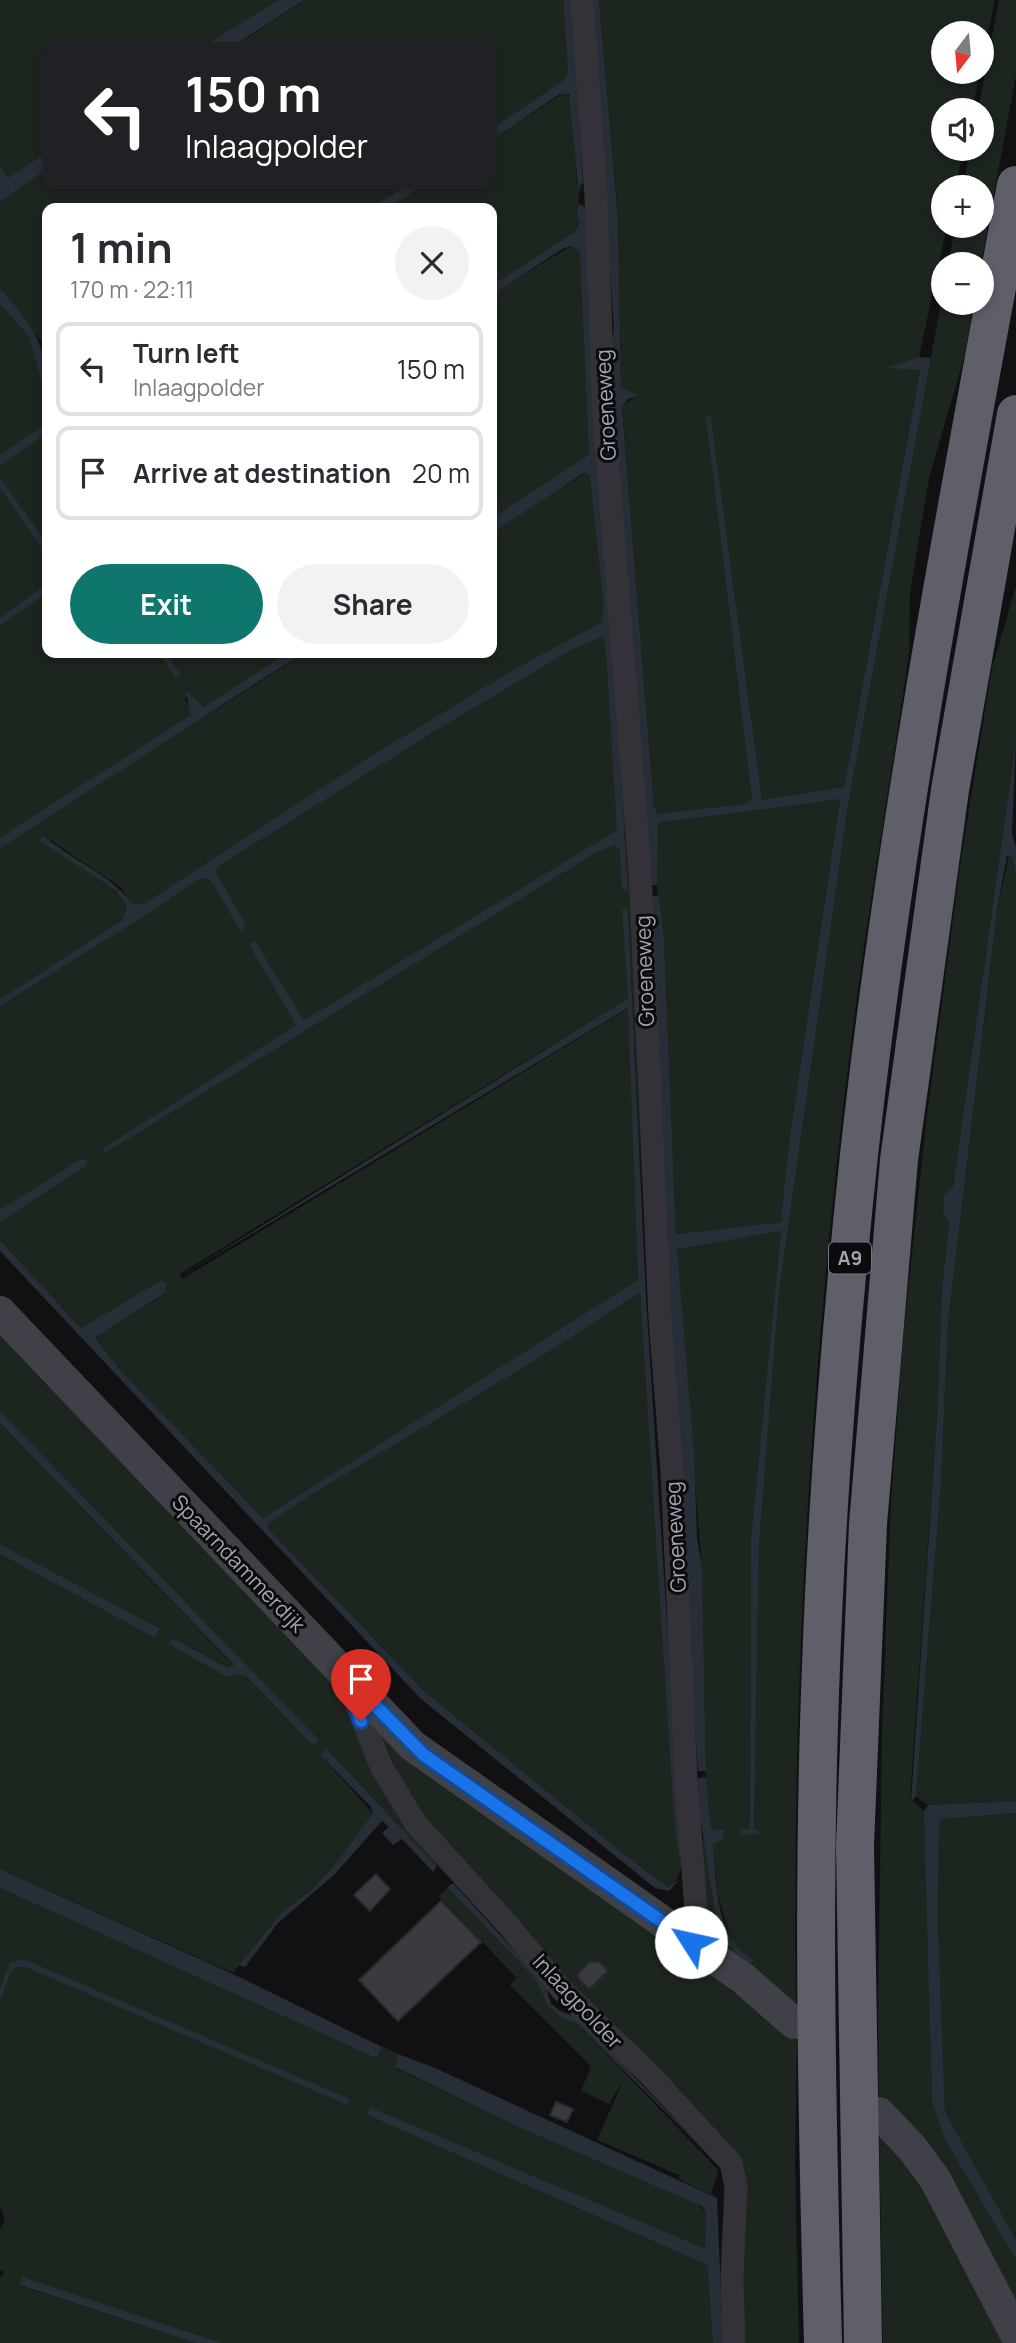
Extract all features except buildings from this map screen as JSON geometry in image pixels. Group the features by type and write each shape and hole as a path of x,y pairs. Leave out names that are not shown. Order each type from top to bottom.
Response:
{"highway":[{"name":"A9","path":"822,2343 817,2104 818,1832 821,1667 837,1398 859,1155 909,786 1016,185"},
{"name":"A9","path":"863,2343 856,1846 868,1524 899,1160 950,790 1016,414"}],"street":[{"name":"Groeneweg","path":"582,0 596,197 604,416 640,871 660,1318 673,1485 686,1777 696,1910 691,1942"},
{"name":"Spaarndammerdijk","path":"0,1312 424,1755 764,1994 794,2023"},
{"name":"Inlaagpolder","path":"346,1676 361,1721 382,1766 416,1824 509,1926 561,1989 650,2075 730,2163 736,2186 732,2278 734,2343"},
{"path":"879,2113 935,2179 1016,2335"}],"shaded area":[{"path":"0,0 278,0 210,42 42,42 42,155 8,178 0,166"},
{"path":"278,0 304,0 240,42 210,42"},
{"path":"305,0 563,0 568,72 565,79 497,125 497,42 241,42"},
{"path":"563,0 572,0 583,183 578,186 569,94 560,94 497,137 497,125 565,79 568,72"},
{"path":"592,0 599,0 618,216 621,387 636,394 636,397 628,399 622,407 654,807 658,814 745,804 752,799 706,417 711,417 762,800 844,787 920,370 885,368 919,357 931,358 848,806 779,1292 759,1546 754,1829 760,1831 760,1834 740,1835 741,1830 750,1829 751,1537 781,1231 677,1249 694,1453 697,1538 702,1567 706,1771 698,1771 668,1324 651,897 659,895 664,939 676,1234 781,1222 789,1141 840,799 658,823 657,885 648,885 610,356 614,330"},
{"path":"599,0 995,0 991,21 931,21 931,84 977,84 975,98 931,98 931,161 961,161 958,175 931,175 931,238 944,238 941,252 931,252 931,301 919,357 887,368 920,369 844,787 762,801 711,417 707,417 752,799 745,804 669,815 658,814 654,807 622,406 636,397 621,387 618,211"},
{"path":"999,0 1016,0 1016,75 994,194 994,175 965,175 968,161 994,161 994,98 980,98 983,84 994,84 994,26"},
{"path":"565,92 571,99 577,184 582,185 577,227 574,232 497,282 497,203 396,203 417,189 497,189 497,137"},
{"path":"42,155 42,173 0,202 0,166 8,178"},
{"path":"42,173 42,189 400,189 379,203 42,203 42,347 41,341 0,288 0,202"},
{"path":"400,189 417,189 396,203 379,203"},
{"path":"580,204 586,208 628,891 622,890 619,848 614,845 594,854 104,1154 102,1149 296,1025 249,945 255,941 304,1020 617,830 606,652 604,639 601,637 571,650 443,726 220,865 215,871 246,925 241,932 214,885 209,879 200,878 143,917 0,1006 0,999 122,920 127,906 115,890 39,840 43,835 113,884 134,905 144,904 363,761 510,672 602,622 604,607 590,475 584,473 497,530 497,515 589,455 580,252 571,246 564,248 497,292 497,282 574,232 579,224 577,207"},
{"path":"953,238 986,238 983,252 951,252"},
{"path":"571,246 581,252 589,455 587,459 497,515 497,291"},
{"path":"0,288 23,316 37,339 42,351 42,384 29,337 0,304"},
{"path":"0,304 29,337 42,384 42,428 0,455"},
{"path":"939,315 972,315 965,354 929,478 910,594 909,653 858,986 825,1278 801,1646 795,1892 796,2015 722,1952 710,1929 697,1854 703,1838 726,1942 751,1964 753,1960 738,1952 732,1944 718,1895 713,1844 723,1830 711,1829 706,1777 702,1567 676,1258 677,1248 781,1231 751,1537 750,1830 741,1830 760,1831 754,1830 759,1546 779,1292 848,806"},
{"path":"42,426 42,437 0,466 0,455"},
{"path":"42,437 42,537 0,477 0,466"},
{"path":"600,464 627,770 642,1195 628,909 623,909 628,998 180,1274 182,1279 629,1008 638,1281 263,1518 121,1371 95,1336 164,1295 161,1280 81,1328 0,1240 0,1222 86,1166 0,1212 0,1006 143,917 120,887 43,835 40,840 115,890 127,906 122,920 0,999 0,484 42,543 42,658 164,658 180,676 171,658 279,658 203,707 189,692 185,700 203,718 296,658 497,658 497,528","holes":["626,833 622,890 619,848 614,845 594,854 104,1154 102,1149 297,1025 249,945 255,942 304,1020 601,841"]},
{"path":"0,477 42,537 42,548 0,488"},
{"path":"1016,586 1016,740 953,1187 944,1195 943,1213 949,1224 942,1288 937,1416 910,1798 924,1811 926,1825 932,2101 944,2138 1016,2260 1016,2319 879,2102 878,2016 882,1729 891,1502 903,1339 926,1123 961,859 992,668"},
{"path":"42,588 42,596 0,625 0,618"},
{"path":"162,658 170,658 181,676 175,677"},
{"path":"279,658 295,658 0,848 0,838 191,715 186,693 189,692 203,707"},
{"path":"1016,740 1012,833 1016,847 1016,874 1012,857 1007,856 998,904 948,1323 941,1482 916,1796 911,1802 937,1416 942,1288 949,1224 943,1213 944,1195 953,1187"},
{"path":"840,798 789,1141 783,1217 781,1222 676,1234 664,939 657,885 657,823"},
{"path":"1009,855 1012,857 1016,874 1016,1801 928,1805 916,1796 941,1482 948,1323 998,906"},
{"path":"622,909 628,909 646,1298 682,1856 679,1857 673,1806 640,1292 536,1360 309,1496 269,1523 268,1528 423,1690 630,1859 669,1887 680,1879 669,1891 655,1888 421,1699 0,1251 0,1240 81,1328 161,1280 167,1284 164,1294 95,1337 121,1371 263,1518 638,1280 628,1008 178,1278 628,998"},
{"path":"81,1159 87,1160 86,1166 0,1222 0,1210"},
{"path":"640,1291 673,1806 682,1860 677,1880 670,1887 630,1859 423,1690 268,1528 269,1523 309,1496 536,1360"},
{"path":"0,1323 339,1679 439,1863 437,1866 327,1749 321,1756 373,1813 332,1868 312,1889 282,1912 233,1973 0,1869 0,1554 155,1638 160,1630 0,1544 0,1423 234,1666 230,1668 173,1638 169,1644 198,1659 246,1676 313,1746 318,1740 0,1411"},
{"path":"0,1411 319,1740 313,1746 246,1676 238,1674 227,1677 168,1644 173,1638 229,1668 234,1665 0,1423"},
{"path":"0,1544 160,1629 155,1638 0,1554"},
{"path":"360,1701 797,2036 795,2166 799,2343 738,2343 740,2178 425,1828"},
{"path":"327,1749 437,1866 433,1872 402,1839 393,1845 382,1833 389,1827 382,1821 335,1874 278,1923 245,1967 239,1965 282,1912 312,1889 332,1868 373,1813 371,1807 320,1755"},
{"path":"706,1777 711,1829 724,1830 723,1839 713,1844 720,1909 732,1939 741,1951 754,1960 750,1964 733,1951 717,1924 699,1810 698,1778"},
{"path":"1016,1801 1016,1813 942,1819 939,1825 938,1923 945,2112 1016,2240 1016,2260 944,2138 932,2101 924,1811 928,1805"},
{"path":"1016,1813 1016,2240 945,2112 938,1923 939,1825 942,1819"},
{"path":"0,1869 235,1975 382,2047 376,2058 0,1888"},
{"path":"454,1884 546,1986 551,2004 562,2012 578,2017 707,2154 579,2025 562,2018 548,2006 536,1980 448,1888"},
{"path":"0,1888 376,2058 382,2046 398,2054 395,2068 516,2126 696,2202 706,2213 705,2250 370,2107 367,2115 707,2265 713,2343 222,2343 22,2277 20,2286 195,2343 0,2343 0,2278 4,2272 0,2270 0,2229 5,2221 0,2205 0,2002 11,1972 17,1967 27,1968 348,2104 350,2099 24,1960 10,1962 0,1988"},
{"path":"448,1888 536,1980 548,2006 562,2018 579,2025 718,2170 711,2195 677,2178 681,2176 597,2140 623,2081 609,2104 581,2091 591,2066 510,1985 517,1978 438,1896"},
{"path":"24,1959 350,2099 348,2105 27,1968 17,1967 11,1972 0,2002 0,1988 10,1962"},
{"path":"398,2054 435,2068 717,2198 723,2343 713,2343 707,2265 367,2115 370,2107 705,2249 706,2213 702,2206 516,2126 395,2067"},
{"path":"879,2123 901,2147 1012,2343 883,2343"},
{"path":"22,2277 222,2343 195,2343 19,2285"}],"route":[{"path":"361,1721 346,1676 403,1737 424,1755 691,1942"}]}
